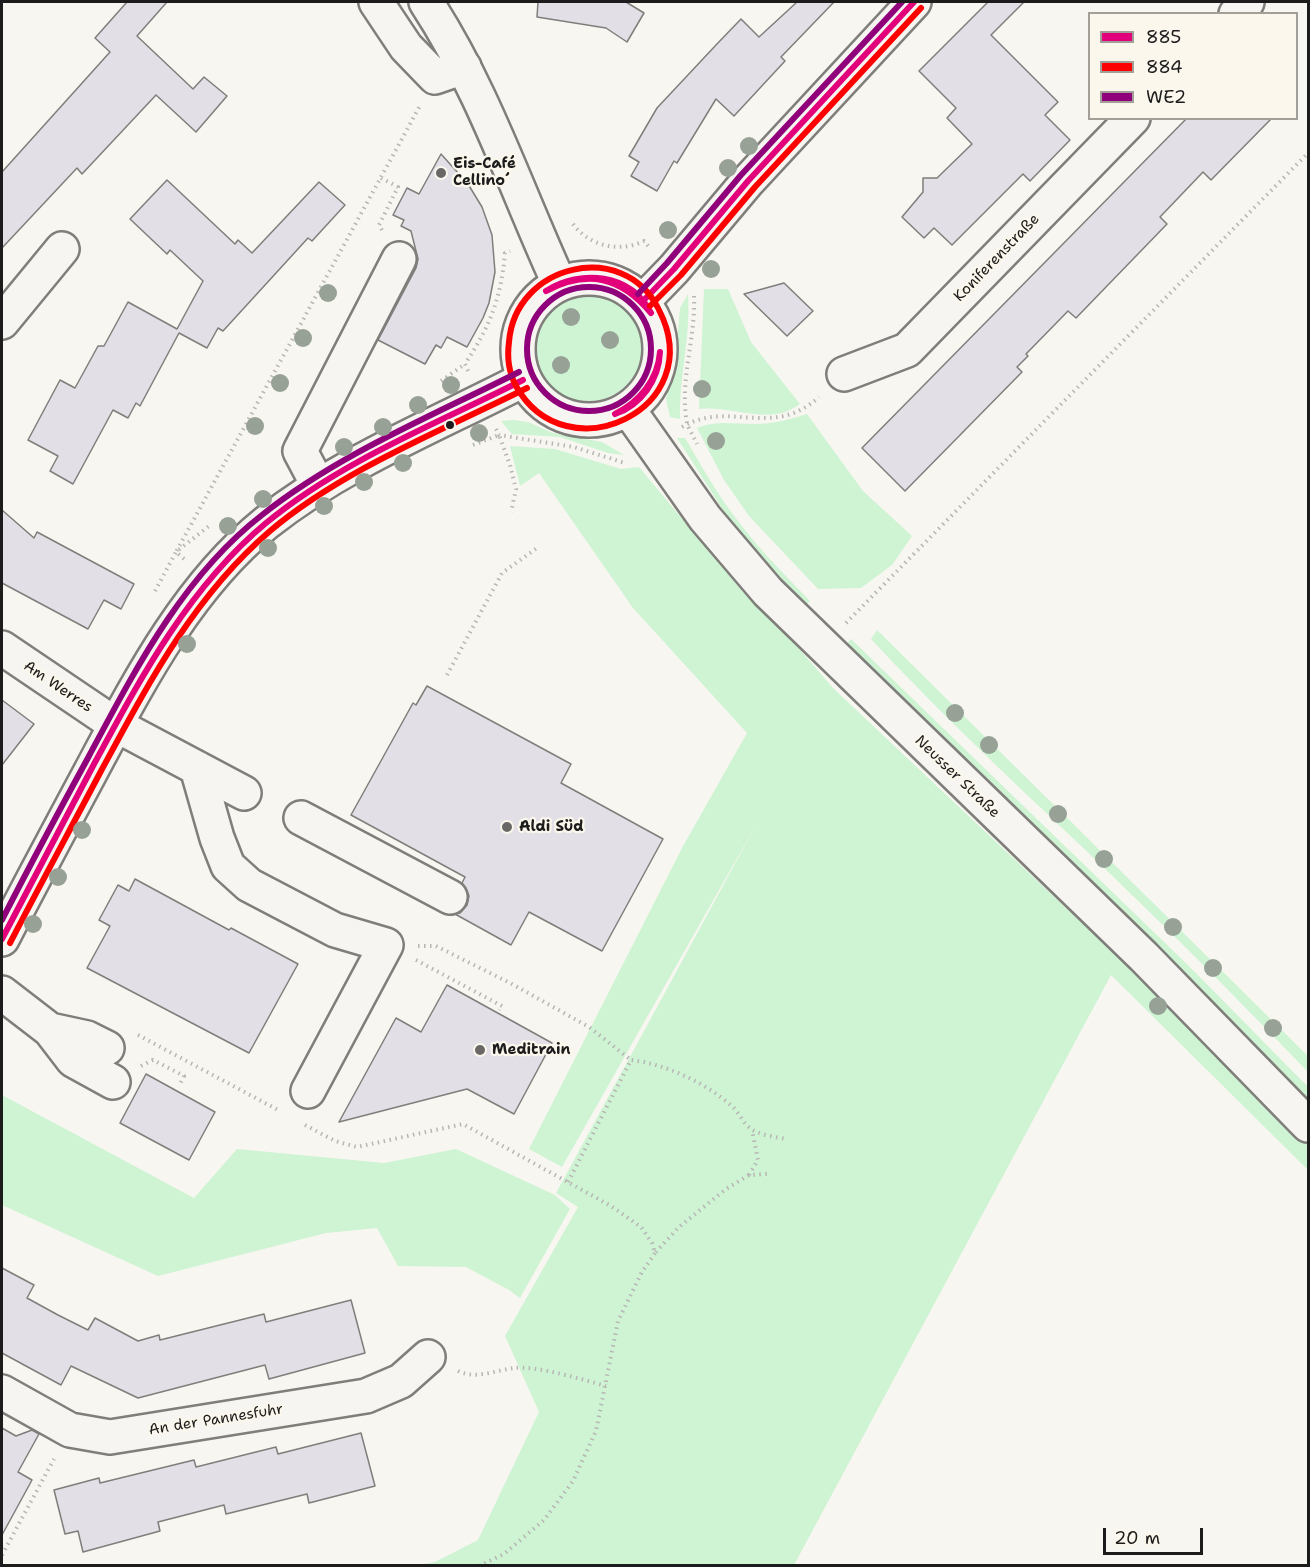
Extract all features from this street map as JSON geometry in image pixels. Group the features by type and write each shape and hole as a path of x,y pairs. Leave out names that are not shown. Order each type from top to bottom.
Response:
{"street":[{"path":"376,2 406,47 450,72 489,119 559,283"},
{"path":"644,300 674,269 748,181 914,2"},
{"path":"436,6 450,72"},
{"name":"Koniferenstraße","path":"844,374 907,351 1131,120"},
{"path":"2,322 62,249"},
{"path":"318,485 300,451 399,259"},
{"path":"585,277 610,280 627,287 644,300 660,338 659,366 648,390 628,410 600,420 569,418 542,404 523,380 516,352 520,324 536,300 559,283 585,277"},
{"path":"2,939 116,725 174,626 231,556 264,524 318,485 368,457 523,380"},
{"name":"Neusser Straße","path":"628,410 705,518 768,592 1144,957 1308,1125"},
{"name":"Am Werres","path":"2,648 116,725 244,793"},
{"path":"197,768 217,838 228,866 249,885 335,930 386,945 308,1091"},
{"path":"301,818 450,897"},
{"path":"2,993 50,1030 73,1060 113,1082"},
{"path":"50,1030 87,1038 117,1039"},
{"name":"An der Pannesfuhr","path":"2,1392 70,1430 110,1437 366,1396 401,1381 428,1357"}],"path":[{"path":"209,581 176,552 381,178 450,72"},
{"path":"844,626 1308,153"},
{"path":"381,178 398,187 379,225 399,259"},
{"path":"687,424 720,416 766,420 787,417 807,408 844,374"},
{"path":"469,447 499,435 516,489 511,512"},
{"path":"447,675 502,573 537,548"},
{"path":"386,945 502,1006 499,1010"},
{"path":"386,945 436,946 512,984 589,1027 631,1060 647,1062 678,1074 714,1093 734,1108 751,1130 758,1160 749,1175 704,1206 679,1227 655,1253 642,1272 618,1321 596,1431 573,1481 544,1520 504,1554 479,1566"},
{"path":"117,1039 283,1113"},
{"path":"113,1082 152,1060 184,1076 179,1086"},
{"path":"568,1182 631,1060"},
{"path":"304,1124 335,1141 357,1147 463,1124 611,1206 641,1227 652,1243 655,1253"},
{"path":"751,1130 786,1140"},
{"path":"749,1175 767,1174"},
{"path":"428,1357 462,1374 475,1375 517,1367 562,1374 606,1386"},
{"path":"2,1556 70,1430"}],"green space":[{"path":"704,289 728,289 751,342 800,404 788,411 764,415 699,409"},
{"path":"588,293 609,297 626,309 638,326 642,347 638,368 626,385 609,397 588,401 567,397 550,385 538,368 534,347 538,326 550,309 567,297"},
{"path":"688,294 688,325 680,419 670,417 666,399 675,363 680,308"},
{"path":"807,414 863,491 912,536 892,565 861,588 818,589 749,516 724,480 697,428 718,423 768,423"},
{"path":"501,421 528,422 553,433 602,442 624,455 608,453 560,437 512,434"},
{"path":"677,438 685,438 728,508 762,550 810,601 806,605 774,573 730,521"},
{"path":"510,446 555,449 621,469 639,467 743,592 795,644 833,688 1119,958 1308,1146 1308,1170 1111,975 794,1565 414,1566 435,1562 478,1540 539,1412 505,1336 578,1207 556,1193 756,825 562,1167 529,1149 682,848 747,733 633,608 539,473 520,486"},
{"path":"877,630 1308,1056 1308,1072 1166,928 921,692 871,639"},
{"path":"851,639 1194,971 1308,1087 1308,1098 1187,976 846,644"},
{"path":"2,1095 194,1198 237,1149 384,1163 456,1149 555,1195 570,1209 520,1298 466,1267 398,1266 377,1228 326,1233 158,1276 2,1205"}],"building":[{"path":"127,2 167,2 137,36 193,89 204,77 227,96 196,132 156,95 82,174 77,168 2,248 2,172 110,52 95,38"},
{"path":"538,2 626,2 644,13 627,42 606,28 537,17"},
{"path":"797,2 834,2 781,57 785,61 734,116 716,99 677,163 674,161 657,191 631,176 639,162 629,156 657,108 716,45 741,19 759,37"},
{"path":"988,2 1024,2 991,35 1058,102 1045,115 1070,140 1030,181 1023,174 952,245 934,228 924,238 902,217 923,192 923,178 937,178 972,144 947,118 956,108 919,71"},
{"path":"1185,120 1270,120 1211,180 1203,172 1160,217 1167,224 1076,318 1068,311 1026,354 1028,356 1017,367 1022,372 905,491 862,448"},
{"path":"441,154 468,184 482,207 492,235 495,272 489,303 467,347 447,337 441,348 436,345 425,364 378,340 416,268 418,259 411,231 401,226 404,220 393,215 407,188 419,194"},
{"path":"167,180 235,244 238,240 252,253 319,182 345,205 312,241 308,238 223,331 218,328 207,348 179,333 140,406 136,403 128,418 113,410 73,484 50,471 58,456 28,440 60,380 75,388 98,346 104,346 128,302 177,329 203,281 170,250 167,254 130,219"},
{"path":"784,283 813,311 787,336 744,294"},
{"path":"2,510 34,538 37,532 134,584 121,609 104,600 88,629 2,583"},
{"name":"Aldi Süd","path":"427,686 571,764 561,783 663,839 602,951 529,912 511,945 455,914 460,913 467,905 469,896 462,883 465,877 351,815 413,703 416,705"},
{"path":"2,700 34,724 2,765"},
{"path":"135,879 298,964 249,1053 87,968 110,926 99,920 118,885 129,891"},
{"name":"Meditrain","path":"447,985 552,1043 514,1114 467,1089 339,1122 396,1018 421,1032"},
{"path":"146,1074 215,1112 189,1160 120,1123"},
{"path":"2,1268 34,1285 27,1298 58,1315 88,1330 95,1318 138,1341 159,1335 160,1340 264,1314 266,1322 351,1300 365,1353 269,1379 265,1365 138,1398 71,1366 61,1385 2,1353"},
{"path":"2,1428 16,1436 32,1430 39,1434 18,1472 32,1480 2,1535"},
{"path":"361,1433 375,1486 309,1503 307,1494 226,1514 224,1505 158,1522 160,1531 83,1552 78,1531 65,1534 54,1490 99,1478 100,1483 194,1460 196,1467 276,1447 278,1454"}],"transit line":[{"name":"WE2","path":"638,294 741,175 902,2"},
{"name":"885","path":"644,300 674,269 748,181 914,2"},
{"name":"884","path":"650,306 681,275 755,187 921,8"},
{"name":"884","path":"658,308 642,286 621,273 597,268 573,270 550,279 530,294 516,315 508,353 510,370 516,386 539,413 567,426 597,428 625,419 649,401 665,376 670,345 659,310"},
{"name":"885","path":"546,291 574,280 604,279 631,290 651,313"},
{"name":"885","path":"546,291 576,280 603,280 628,291 651,313"},
{"name":"WE2","path":"589,287 613,291 633,305 647,325 651,349 647,373 633,393 613,407 589,411 565,407 545,393 531,373 527,349 531,325 545,305 565,291 589,287"},
{"name":"885","path":"615,414 632,403 646,389 656,372 660,352"},
{"name":"885","path":"615,414 633,404 647,390 656,372 660,352"},
{"name":"WE2","path":"2,920 143,658 163,626 208,566 262,515 322,473 387,437 519,372"},
{"name":"885","path":"2,939 93,766 148,668 189,606 238,549 266,523 295,501 357,462 523,380"},
{"name":"884","path":"10,943 155,674 196,613 243,556 298,509 361,470 527,388"}],"place":[{"name":"Eis-Café Cellino´","path":"441,173"},
{"name":"Aldi Süd","path":"507,827"},
{"name":"Meditrain","path":"480,1050"}]}
